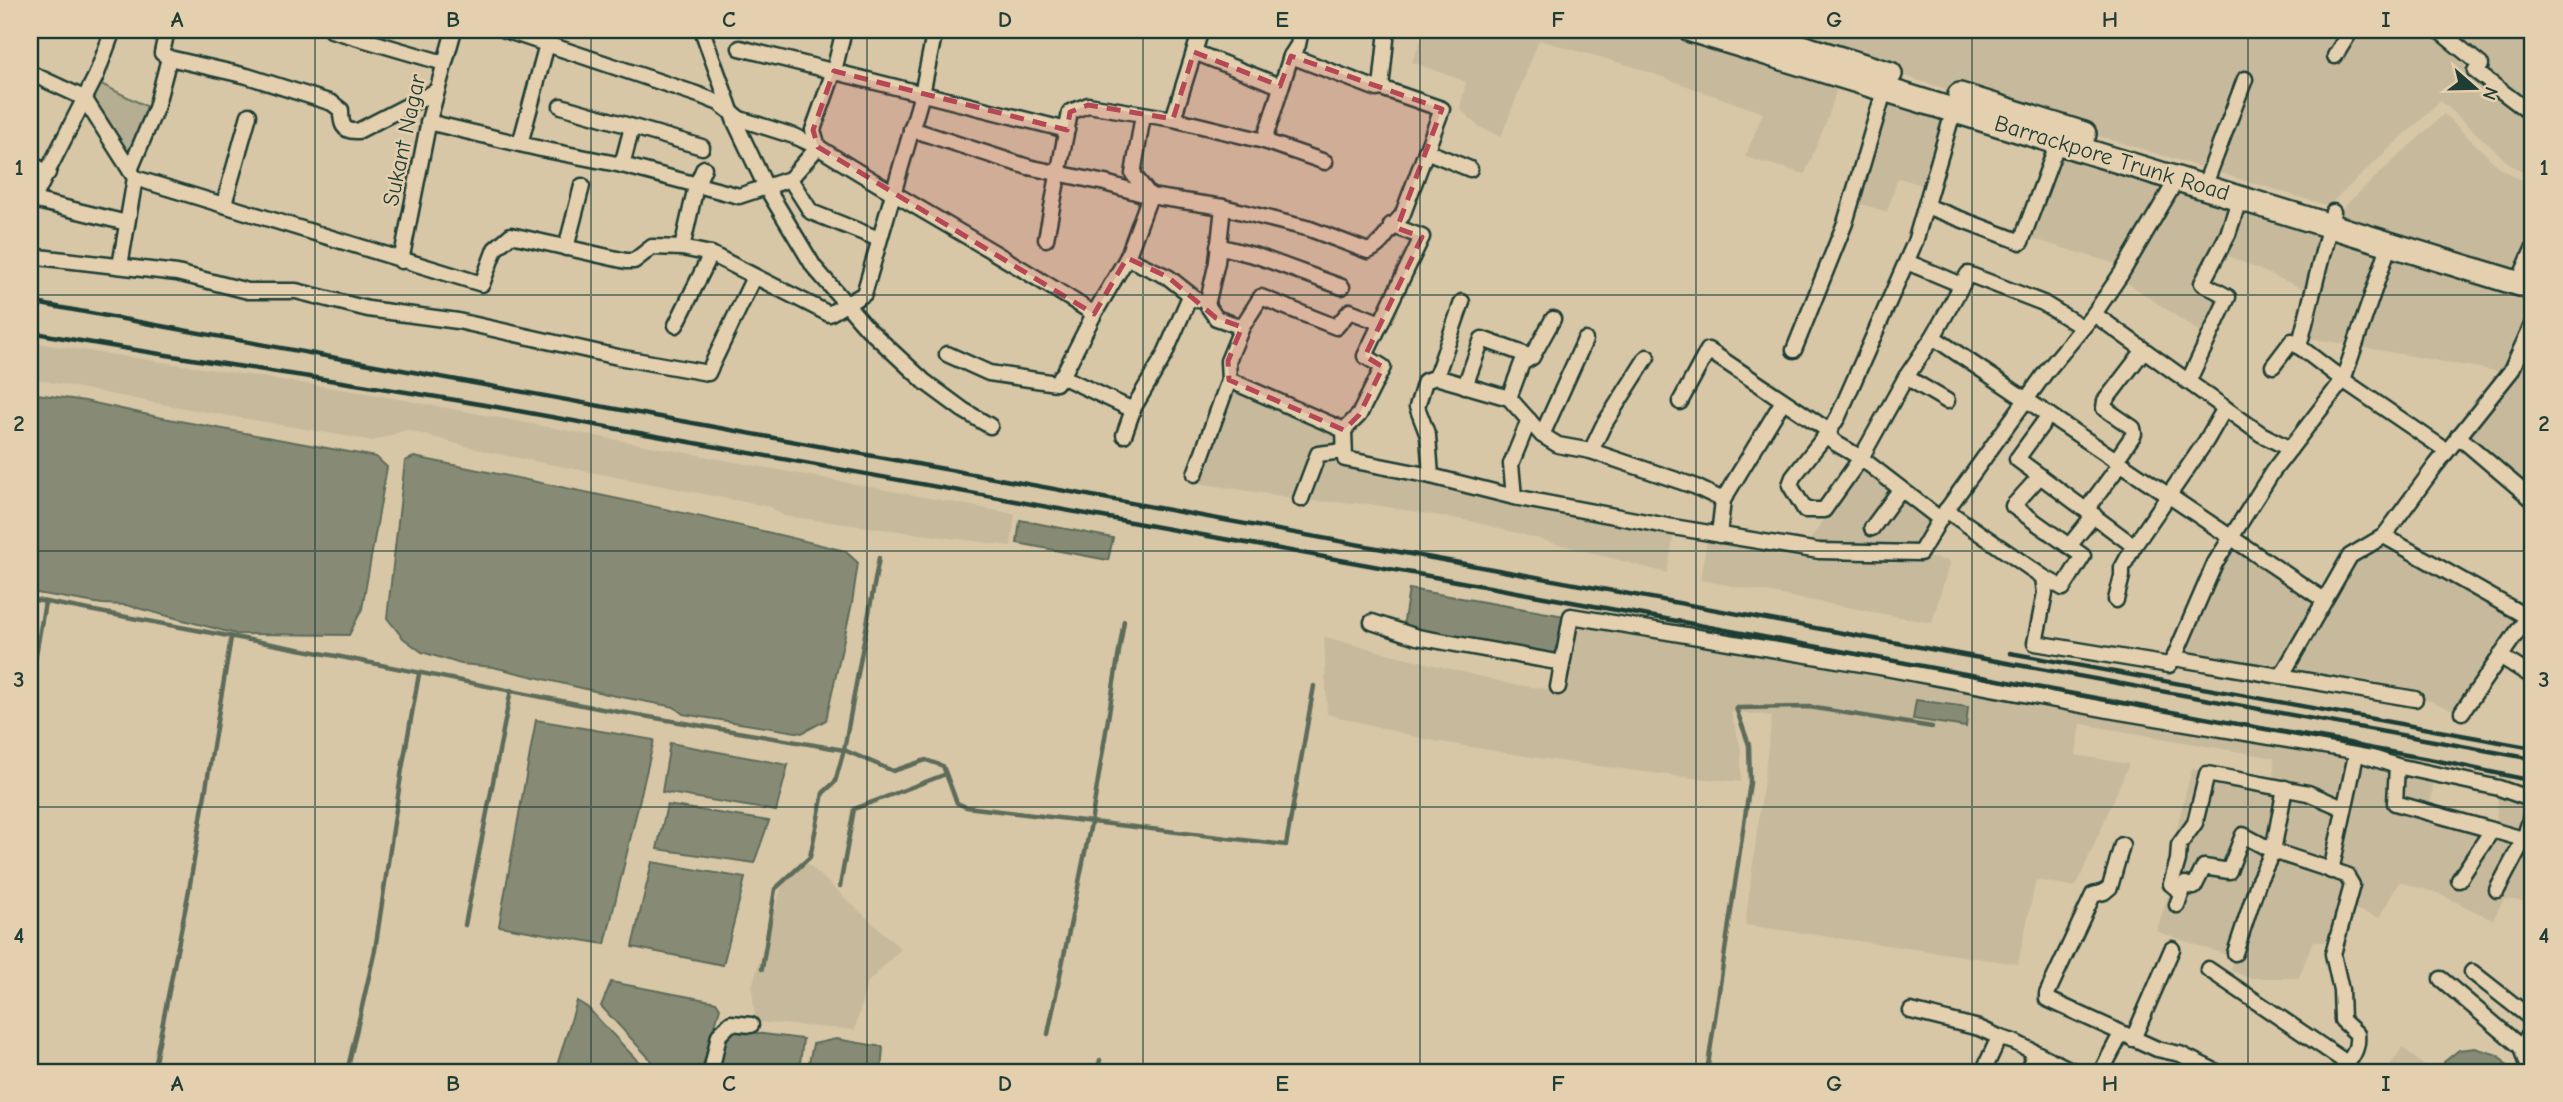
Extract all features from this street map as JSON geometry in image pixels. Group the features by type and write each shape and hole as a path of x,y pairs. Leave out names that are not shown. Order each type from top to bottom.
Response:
{"main road":[{"name":"Barrackpore Trunk Road","path":"1691,30 2176,179 2206,180 2240,197 2331,218 2390,243 2530,278"},
{"name":"Barrackpore Trunk Road","path":"1742,30 2008,109 2206,180 2530,278"}],"street":[{"path":"113,30 96,76 32,203 127,223"},
{"path":"167,30 162,53 169,58 247,76 332,103 341,110 341,123 350,131 358,131 436,91"},
{"path":"331,30 444,63"},
{"name":"Sukant Nagar","path":"401,261 428,122 454,30"},
{"path":"505,30 699,95 719,103 740,119 794,136 818,147 892,195 1041,279 1094,314"},
{"path":"702,30 732,113 766,187 814,267 867,328 925,382 990,426"},
{"path":"818,147 813,130 834,71 844,30"},
{"path":"30,73 84,98 133,174 401,261 482,285 495,249 511,235 626,261 634,261 652,247 682,248 711,254 829,314 864,294 922,94 935,30"},
{"path":"1173,119 1201,30"},
{"path":"1264,141 1280,86 1298,45 1301,30"},
{"path":"1381,88 1387,30"},
{"path":"2335,56 2351,30"},
{"path":"2438,30 2533,115"},
{"path":"520,144 547,44"},
{"path":"740,48 1067,131"},
{"path":"1194,52 1280,86"},
{"path":"911,129 1058,174 1150,196 1223,207 1310,229 1368,251 1377,248 1391,225 1402,216 1442,109 1381,88 1377,89 1291,56"},
{"path":"120,266 133,174 156,108 169,58"},
{"path":"2206,180 2245,79"},
{"path":"1794,350 1845,223 1885,88"},
{"path":"561,106 702,147"},
{"path":"1046,239 1070,112 1088,106 1173,119 1264,141 1325,162"},
{"path":"1954,109 1907,262 1838,417 1793,477 1790,485 1805,510 1824,510 1861,458 1968,274 2043,303 2082,327"},
{"path":"1143,114 1133,174 1150,196"},
{"path":"224,204 248,115"},
{"path":"428,122 622,165 739,196 790,179 818,147"},
{"path":"622,165 632,127"},
{"path":"1926,206 2021,242 2057,142"},
{"path":"1426,150 1470,169"},
{"path":"30,163 48,173"},
{"path":"682,248 696,186 704,168"},
{"path":"790,179 811,212 879,239"},
{"path":"1391,225 1423,237 1365,356 1383,367 1359,415 1344,430 1345,459 1431,476 1514,497 1719,535 1819,551 1920,553 1943,514 2094,314 2121,274 2176,179"},
{"path":"566,248 582,186"},
{"path":"947,354 989,373 1056,383 1127,258 1150,196"},
{"path":"2188,382 2228,298 2202,283 2228,234 2240,197"},
{"path":"1206,305 1219,246 1223,207"},
{"path":"2299,347 2331,218"},
{"path":"2043,577 2045,593 2035,643 2169,665 2210,575 2231,537 2290,449 2343,380 2390,243"},
{"path":"1219,246 1258,256 1342,286"},
{"path":"2530,278 2533,249"},
{"path":"676,325 711,254"},
{"path":"30,257 177,273 248,291 296,290 368,309 458,321 618,357 708,373 754,276"},
{"path":"1127,258 1168,277 1190,296 1206,305 1216,318 1242,327"},
{"path":"1907,262 1962,285"},
{"path":"1125,435 1133,410 1164,356 1190,296"},
{"path":"1195,474 1229,380 1228,361 1242,327 1261,297 1336,327 1350,311 1381,323"},
{"path":"1436,377 1462,302"},
{"path":"2094,314 2261,434 2290,449"},
{"path":"1509,398 1522,363 1532,357 1553,319"},
{"path":"2282,675 2350,556 2384,536 2458,436 2511,371 2533,323"},
{"path":"1933,337 2325,600"},
{"path":"1465,386 1482,339 1532,357"},
{"path":"1542,435 1585,340"},
{"path":"2273,366 2292,341 2447,452"},
{"path":"1680,402 1708,350 1829,431 1831,439 1837,444 1861,458 1900,490 2063,588 2082,556 2013,506 2040,476"},
{"path":"2069,546 2134,433 2133,428 2104,408 2105,401 2144,350"},
{"path":"1591,451 1602,426 1647,357"},
{"path":"1061,376 1133,410"},
{"path":"1431,476 1428,436 1416,407 1425,381 1436,377 1509,398 1542,435 1558,444 1591,451 1694,486 1723,500"},
{"path":"1906,377 1947,401"},
{"path":"1229,380 1344,430"},
{"path":"1719,535 1723,500 1783,401"},
{"path":"2116,600 2122,568 2134,545 2225,408"},
{"path":"2049,415 2017,459 2134,545"},
{"path":"1514,497 1511,464 1529,420"},
{"path":"2458,436 2533,498"},
{"path":"1301,499 1318,454 1344,451"},
{"path":"1872,528 1900,490"},
{"path":"2384,536 2530,613 2462,712"},
{"path":"1558,687 1571,616 1880,667 2114,711 2348,750 2356,755 2397,766 2500,788 2533,800"},
{"path":"1372,622 1417,637 1562,663"},
{"path":"2500,656 2533,677"},
{"path":"2174,658 2415,699"},
{"path":"2331,871 2356,755"},
{"path":"2397,766 2395,803 2528,841"},
{"path":"2208,969 2343,1068 2358,1044 2357,1034 2342,1020 2341,990 2333,954 2352,885 2346,875 2273,850 2243,835 2229,871 2204,867 2194,887 2185,884 2180,899 2171,884 2179,845 2195,823 2207,774 2308,793 2343,808"},
{"path":"2235,953 2259,880 2273,850 2285,789"},
{"path":"2497,890 2528,841 2533,810"},
{"path":"2459,880 2492,830"},
{"path":"2122,845 2110,887 2093,895 2046,994 2047,999 2157,1049 2180,1054 2217,1072"},
{"path":"2101,1072 2127,1036 2172,950"},
{"path":"2472,972 2533,1020"},
{"path":"2441,979 2521,1047 2529,1072"},
{"path":"1911,1012 1979,1028 2075,1072"},
{"path":"711,1072 719,1035 731,1023 751,1025"},
{"path":"2521,1047 2533,1029"},
{"path":"1983,1072 2001,1038"},
{"path":"2027,1072 2035,1053"}],"highlighted area":[{"path":"1194,52 1280,86 1291,56 1442,109 1397,228 1422,237 1365,356 1383,367 1359,415 1344,430 1229,380 1228,361 1242,327 1216,318 1168,277 1127,258 1094,314 818,147 813,130 834,71 1067,130 1070,112 1088,105 1173,119"}],"shaded area":[{"path":"1425,30 1712,30 1842,70 1829,115 1805,174 1745,157 1763,113 1634,67 1539,40 1501,137 1479,127 1460,109 1466,82 1412,62"},
{"path":"1753,30 2533,30 2533,179 2511,165 2441,101 2328,206"},
{"path":"97,82 152,109 129,163 89,99"},
{"path":"1891,87 1952,104 1925,186 1898,178 1887,212 1857,203"},
{"path":"2444,114 2501,169 2533,187 2533,248 2521,276 2533,280 2533,316 2507,373 2304,337 2340,210"},
{"path":"2065,138 2175,170 2122,266 2030,238"},
{"path":"2186,174 2327,216 2308,291 2217,251 2200,284 2224,297 2207,337 2120,278"},
{"path":"2533,333 2533,493 2467,439"},
{"path":"30,342 361,392 1015,514 1011,546 784,516 770,507 487,452 406,430 373,441 30,378"},
{"path":"1230,386 1340,432 1343,463 1674,534 1667,573 1475,522 1369,504 1312,501 1198,483"},
{"path":"30,393 85,401 376,457 387,467 362,609 349,635 236,634 126,605 102,604 30,592"},
{"path":"414,457 684,513 845,551 858,563 852,603 826,720 802,733 683,714 674,707 493,667 461,664 422,652 403,638 387,618 405,461"},
{"path":"1860,463 1935,520 1914,555 1950,561 1932,623 1700,580 1707,538 1802,552"},
{"path":"1020,520 1113,538 1108,560 1017,543"},
{"path":"2385,540 2520,618 2459,712 2416,696 2181,654 2218,569 2232,545 2327,605 2354,558"},
{"path":"1409,589 1565,616 1558,655 1403,627"},
{"path":"1574,620 2348,756 2347,773 2322,873 2344,881 2329,943 2313,941 2299,978 2250,978 2231,971 2232,957 2156,931 2169,893 2163,883 2192,768 2273,780 2274,758 2081,724 2076,755 2129,764 2076,887 2036,880 2018,964 1745,925 1772,716 1731,712 1741,748 1741,782 1537,758 1428,740 1327,714 1324,637 1510,684 1555,690"},
{"path":"1916,700 1968,707 1966,727 1913,719"},
{"path":"536,720 654,740 605,944 499,926"},
{"path":"670,743 788,765 776,811 662,792"},
{"path":"2360,761 2434,779 2428,819 2495,836 2498,795 2533,804 2533,893 2529,902 2504,899 2493,920 2437,893 2399,882 2379,918 2349,907 2357,880 2332,867"},
{"path":"667,805 769,821 754,863 657,849"},
{"path":"652,862 745,878 723,965 632,947"},
{"path":"807,863 901,949 867,983 855,1030 755,1022 752,986 782,885"},
{"path":"611,982 716,1002 720,1008 701,1072 662,1072 601,1006"},
{"path":"577,1001 587,1007 648,1072 555,1072"},
{"path":"731,1030 803,1039 799,1072 717,1072"},
{"path":"836,1039 883,1047 881,1072 807,1072 813,1044"},
{"path":"2403,1047 2431,1072 2385,1072"},
{"path":"2475,1048 2498,1055 2513,1072 2443,1072 2444,1062 2459,1050"}],"waterway":[{"path":"762,969 775,889 810,857 823,793 835,782 844,750 879,558"},
{"path":"30,599 602,709 844,750 893,771 926,760 943,766 957,803 966,807 1286,845 1314,686"},
{"path":"30,689 45,602"},
{"path":"1048,1034 1091,823 1124,621"},
{"path":"153,1072 189,890 231,638"},
{"path":"347,1072 375,950 419,674"},
{"path":"465,925 511,690"},
{"path":"1707,1072 1750,783 1749,745 1736,708 1809,707 1932,727"},
{"path":"840,886 854,809 946,774"},
{"path":"1097,1072 1100,1060"}],"railway":[{"path":"30,302 2533,759"},
{"path":"30,332 443,398 744,451 2434,760 2533,781"},
{"path":"2010,653 2533,748"}]}
